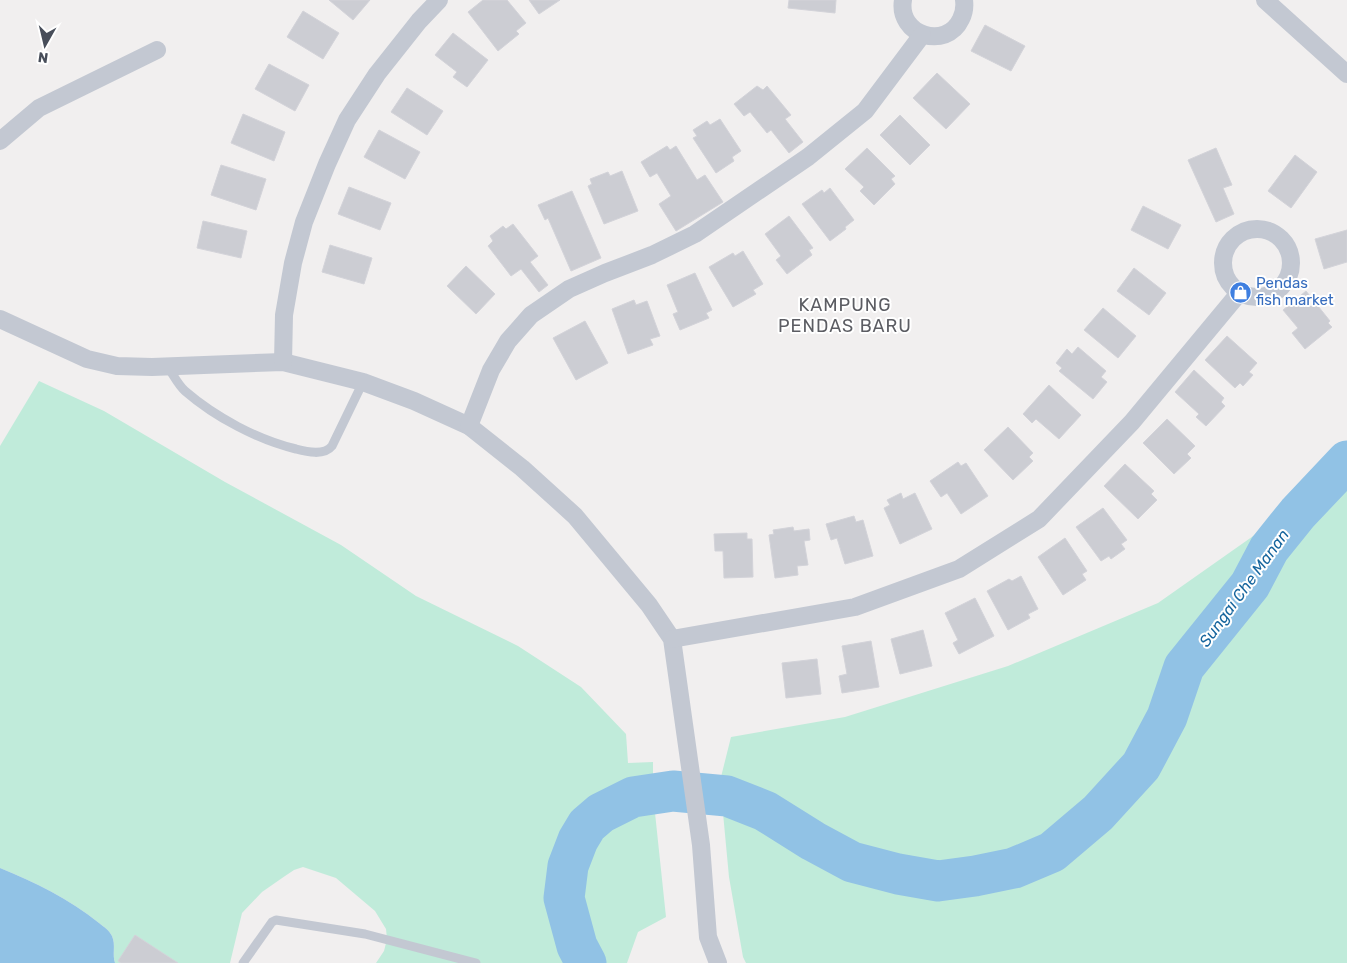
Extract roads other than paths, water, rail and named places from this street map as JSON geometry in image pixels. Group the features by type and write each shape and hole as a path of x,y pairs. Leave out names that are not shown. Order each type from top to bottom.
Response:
{"street":[{"path":"283,362 284,315 293,263 304,222 327,164 347,120 377,74 419,21 439,0"},
{"path":"903,0 903,13 906,22 922,35 932,37 943,36 952,31 959,23 964,14 964,0"},
{"path":"1265,0 1347,74"},
{"path":"469,426 492,370 508,341 531,315 569,289 652,255 695,234 808,157 865,111 922,35"},
{"path":"0,141 40,108 157,50"},
{"path":"672,639 855,606 958,569 1039,519 1132,422 1240,292"},
{"path":"0,319 87,359 117,366 152,368 283,362 363,382 414,401 469,426 522,468 575,516 649,604 672,639 701,844 708,937 718,963"}],"lane":[{"path":"167,366 184,390 209,409 244,430 276,444 315,453 329,449 332,446 363,382"},
{"path":"242,963 272,922 276,920 365,934 476,963"}],"water":[{"path":"0,868 39,885 64,899 105,927 113,939 115,963 0,963"}],"waterway":[{"name":"Sungai Che Manan","path":"586,963 577,946 564,898 568,866 578,840 587,825 601,813 633,797 673,791 727,796 765,811 813,841 852,862 898,874 938,881 1014,868 1052,852 1098,813 1141,766 1167,717 1184,667 1250,585 1269,549 1298,513 1347,461"}],"place":[{"name":"Pendas fish market","path":"1240,292"}],"district":[{"name":"KAMPUNG PENDAS BARU","path":"845,315"}]}
